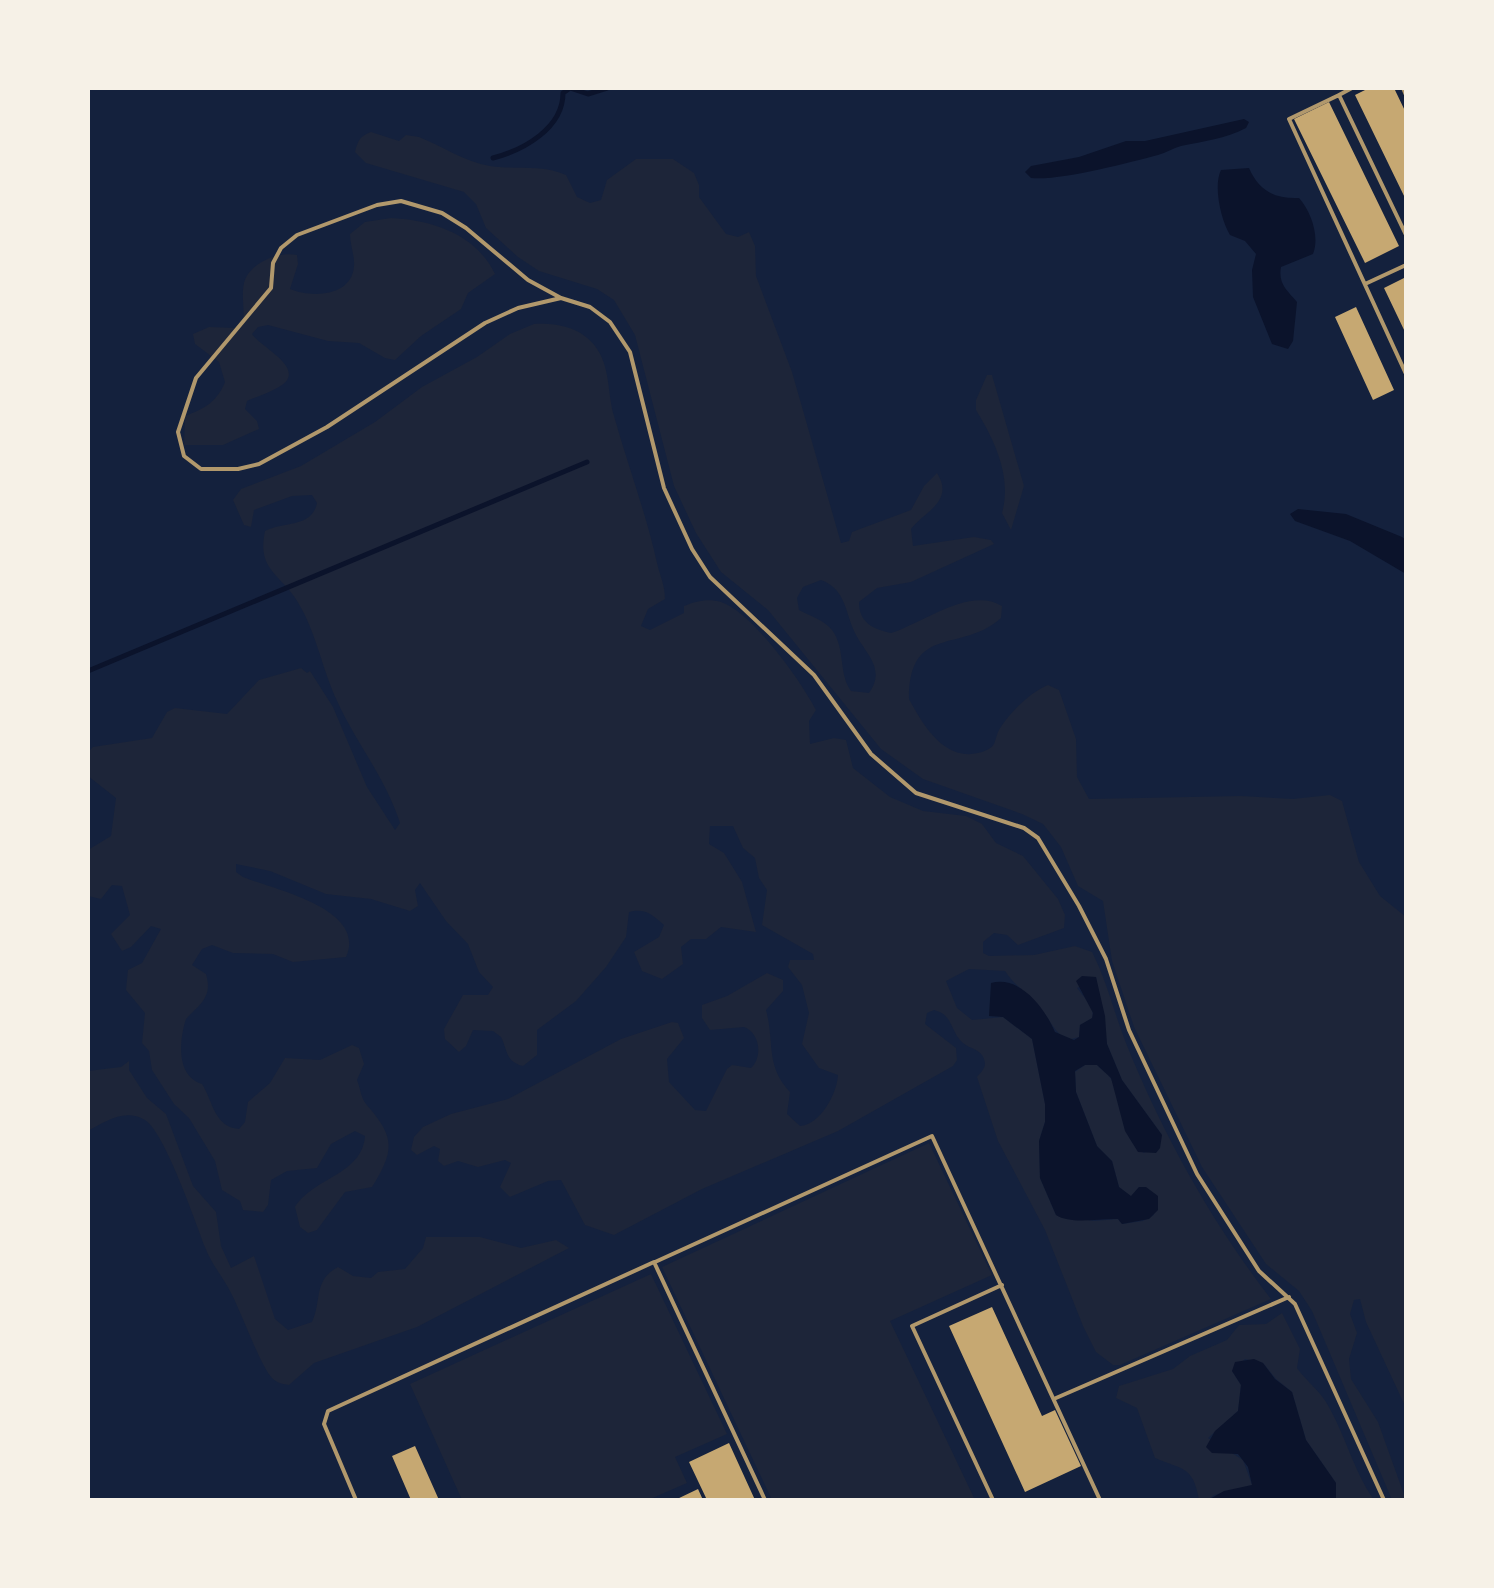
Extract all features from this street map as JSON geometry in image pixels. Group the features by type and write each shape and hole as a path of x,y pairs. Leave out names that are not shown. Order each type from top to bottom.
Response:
{"lane":[{"path":"1352,88 1289,119 1406,374"},
{"path":"1403,88 1406,95"},
{"path":"1339,95 1406,235"},
{"path":"561,298 518,308 485,323 327,427 259,464 238,469 201,469 184,456 178,432 196,378 271,288 273,263 281,248 297,235 377,205 401,201 421,205 466,228 501,261 561,298 601,314 624,341 664,488 710,577 814,675 847,724 889,773 916,793 1024,828 1038,838 1079,906 1106,959 1129,1030 1197,1174 1259,1271 1289,1297 1384,1500"},
{"path":"1365,284 1406,265"},
{"path":"356,1500 324,1424 328,1411 932,1136 1100,1500"},
{"path":"654,1262 765,1500"},
{"path":"993,1500 912,1326 1002,1285"},
{"path":"1055,1398 1289,1297"}],"shaded area":[{"path":"1244,119 1249,122 1246,128 1230,135 1112,167 1044,178 1031,178 1025,172 1031,166 1079,157 1126,141 1145,141"},
{"path":"371,132 399,141 406,135 419,137 490,166 557,172 566,175 577,197 590,203 601,200 607,180 636,159 673,159 694,173 699,185 699,197 726,234 738,237 749,232 755,246 756,276 792,372 841,543 849,541 852,532 911,510 924,486 937,473 942,483 940,499 911,529 913,546 974,537 991,540 994,544 911,582 877,588 859,602 861,615 868,624 891,633 961,603 976,600 1002,606 1001,618 986,629 928,649 918,659 911,675 909,699 928,730 945,746 966,754 989,749 1013,712 1027,698 1048,685 1059,690 1076,739 1077,777 1089,799 1241,796 1293,799 1330,795 1342,801 1359,862 1380,896 1406,917 1406,1408 1366,1322 1360,1299 1354,1300 1350,1314 1357,1333 1349,1359 1351,1379 1378,1422 1406,1500 1392,1500 1312,1311 1299,1291 1266,1264 1202,1167 1134,1027 1112,961 1103,901 1078,886 1061,847 1043,824 923,779 881,749 768,610 721,572 696,533 674,486 635,335 614,300 597,289 539,271 518,257 486,228 476,204 464,192 366,163 355,152 360,139","holes":["821,580 840,595 854,631 875,668 874,684 869,693 851,691 832,630 799,610 797,598 803,587"]},
{"path":"1249,168 1258,183 1269,192 1299,198 1311,217 1315,232 1313,254 1281,267 1282,282 1297,302 1293,341 1288,349 1272,344 1253,297 1252,270 1256,254 1245,241 1230,235 1221,212 1218,185 1221,170"},
{"path":"391,218 437,226 465,239 487,260 495,274 468,293 461,309 421,336 395,360 385,358 359,343 328,341 268,325 258,327 252,334 279,358 289,372 282,385 247,401 245,409 257,421 259,429 223,445 184,445 185,416 209,404 225,382 219,362 195,344 193,334 209,327 235,328 243,322 243,288 247,276 258,264 273,257 297,255 298,264 290,289 319,294 338,289 352,276 354,259 350,234 365,222"},
{"path":"534,324 551,324 582,334 600,354 614,416 664,589 665,599 648,609 641,626 650,630 684,613 684,606 697,601 716,601 733,608 761,633 799,682 816,710 809,721 810,744 834,738 846,740 853,768 890,797 923,811 966,816 982,824 996,843 1023,856 1058,899 1065,915 1064,928 1018,945 1007,935 994,933 983,942 983,953 989,956 1034,955 1075,946 1092,952 1140,1077 1172,1144 1229,1240 1271,1299 1120,1365 1113,1365 1096,1352 1045,1230 998,1141 977,1077 984,1067 983,1056 963,1043 949,1020 934,1010 927,1013 925,1024 956,1048 957,1060 953,1066 838,1131 702,1189 614,1235 585,1225 561,1180 548,1181 510,1197 500,1187 511,1163 505,1160 478,1167 458,1161 444,1166 438,1161 440,1149 434,1146 417,1155 411,1150 414,1137 423,1127 451,1114 508,1099 621,1039 672,1022 678,1023 684,1038 667,1059 669,1082 695,1110 706,1111 727,1069 732,1065 751,1068 757,1058 758,1046 754,1034 744,1027 710,1030 702,1018 702,1005 727,996 767,973 783,980 783,991 766,1010 774,1063 790,1092 787,1114 800,1126 821,1114 831,1099 838,1075 819,1068 802,1044 809,1013 802,985 788,967 790,960 814,960 813,954 762,925 767,890 759,878 755,858 743,848 733,826 710,826 709,844 724,853 742,882 756,932 721,927 706,939 691,939 681,947 683,964 662,979 642,971 634,952 659,937 664,925 644,912 629,912 626,937 606,967 576,1001 537,1030 537,1055 523,1066 510,1058 501,1037 493,1031 473,1030 466,1046 459,1052 445,1039 444,1029 463,995 488,995 493,987 479,972 468,944 446,921 420,883 415,890 418,906 410,911 371,899 326,894 270,871 236,864 236,872 243,877 294,895 330,913 343,926 349,940 346,957 293,962 273,954 233,953 212,945 202,949 192,965 206,974 208,989 204,1000 186,1019 181,1047 188,1074 202,1084 224,1124 239,1129 245,1122 248,1102 270,1083 285,1058 320,1060 352,1045 359,1048 364,1064 357,1080 362,1096 387,1134 388,1152 372,1187 345,1192 317,1230 308,1233 300,1227 295,1207 303,1197 347,1168 362,1149 365,1136 355,1131 331,1144 317,1168 287,1171 271,1180 268,1205 263,1212 243,1210 240,1201 222,1190 215,1161 189,1118 174,1104 152,1070 149,1051 142,1043 145,1013 126,990 128,970 142,963 161,929 151,926 131,947 122,951 111,934 130,915 122,886 112,885 101,899 88,896 88,850 111,836 116,798 88,776 88,752 93,747 152,738 167,712 175,708 227,714 259,680 301,668 307,673 310,671 333,707 367,787 395,830 400,823 394,807 338,703 301,607 272,571 265,557 265,531 309,517 317,503 312,495 292,496 254,510 251,527 244,525 233,500 241,489 301,466 375,422 422,387 477,357 510,334","holes":["969,969 1005,971 1067,1040 1079,1037 1080,1025 1093,1018 1092,1007 1077,988 1096,977 1107,1044 1122,1080 1162,1135 1144,1153 1135,1146 1126,1129 1116,1088 1097,1065 1085,1065 1075,1072 1076,1092 1097,1146 1112,1161 1119,1187 1131,1197 1139,1187 1154,1215 1143,1221 1122,1224 1118,1219 1094,1221 1056,1215 1040,1178 1039,1141 1045,1122 1045,1104 1032,1039 1003,1017 972,1020 957,1008 946,981"]},
{"path":"987,375 992,375 1024,486 1011,530 1002,513 1005,486 1000,460 976,410 976,400"},
{"path":"1298,509 1346,514 1402,537 1406,540 1406,574 1350,541 1295,521 1290,514"},
{"path":"1082,976 1096,977 1105,1016 1107,1044 1122,1080 1162,1135 1160,1148 1156,1153 1138,1152 1125,1131 1111,1078 1097,1065 1085,1065 1075,1071 1076,1092 1097,1146 1112,1161 1119,1187 1131,1196 1139,1187 1146,1187 1158,1196 1158,1210 1149,1219 1122,1224 1118,1219 1077,1220 1056,1215 1040,1178 1039,1141 1045,1122 1045,1104 1032,1039 1003,1017 989,1016 991,983 1012,984 1038,1004 1055,1032 1074,1040 1079,1037 1080,1025 1092,1018 1093,1013 1076,981"},
{"path":"129,1061 129,1070 147,1098 166,1114 193,1186 216,1212 221,1246 231,1268 254,1256 275,1319 288,1330 312,1322 321,1285 330,1272 338,1267 353,1276 371,1278 378,1272 405,1269 423,1248 426,1237 480,1237 521,1248 556,1240 569,1248 417,1327 314,1363 289,1385 278,1382 262,1362 232,1295 208,1253 179,1179 153,1128 145,1120 130,1115 108,1120 88,1131 88,1071 121,1067"},
{"path":"929,1143 992,1275 890,1321 975,1500 772,1500 662,1267"},
{"path":"651,1274 727,1434 675,1457 687,1483 648,1500 462,1500 410,1384"},
{"path":"1282,1313 1300,1349 1297,1368 1326,1402 1374,1500 1336,1500 1336,1483 1306,1440 1292,1392 1263,1363 1245,1359 1232,1371 1241,1385 1238,1411 1208,1438 1243,1460 1252,1485 1214,1495 1208,1500 1199,1500 1193,1480 1185,1470 1155,1458 1137,1408 1116,1398 1119,1386 1173,1369 1190,1356 1227,1340 1239,1325 1266,1324"},
{"path":"1254,1359 1263,1363 1275,1379 1292,1392 1306,1440 1336,1483 1336,1500 1208,1500 1224,1491 1252,1485 1248,1467 1238,1454 1212,1453 1206,1447 1215,1431 1238,1411 1241,1385 1232,1371 1235,1362"}],"building":[{"path":"1369,88 1394,88 1406,113 1406,200 1355,95"},
{"path":"1329,102 1399,246 1365,263 1294,119"},
{"path":"1406,277 1406,334 1384,288"},
{"path":"1356,307 1394,390 1373,400 1335,317"},
{"path":"992,1307 1042,1416 1055,1410 1081,1466 1025,1492 949,1326"},
{"path":"729,1443 755,1500 707,1500 689,1462"},
{"path":"415,1446 439,1500 411,1500 392,1456"},
{"path":"698,1489 703,1500 675,1500"}],"waterway":[{"path":"493,158 540,136 556,117 563,93 570,88 588,94 607,88"},
{"path":"88,671 587,462"}]}
